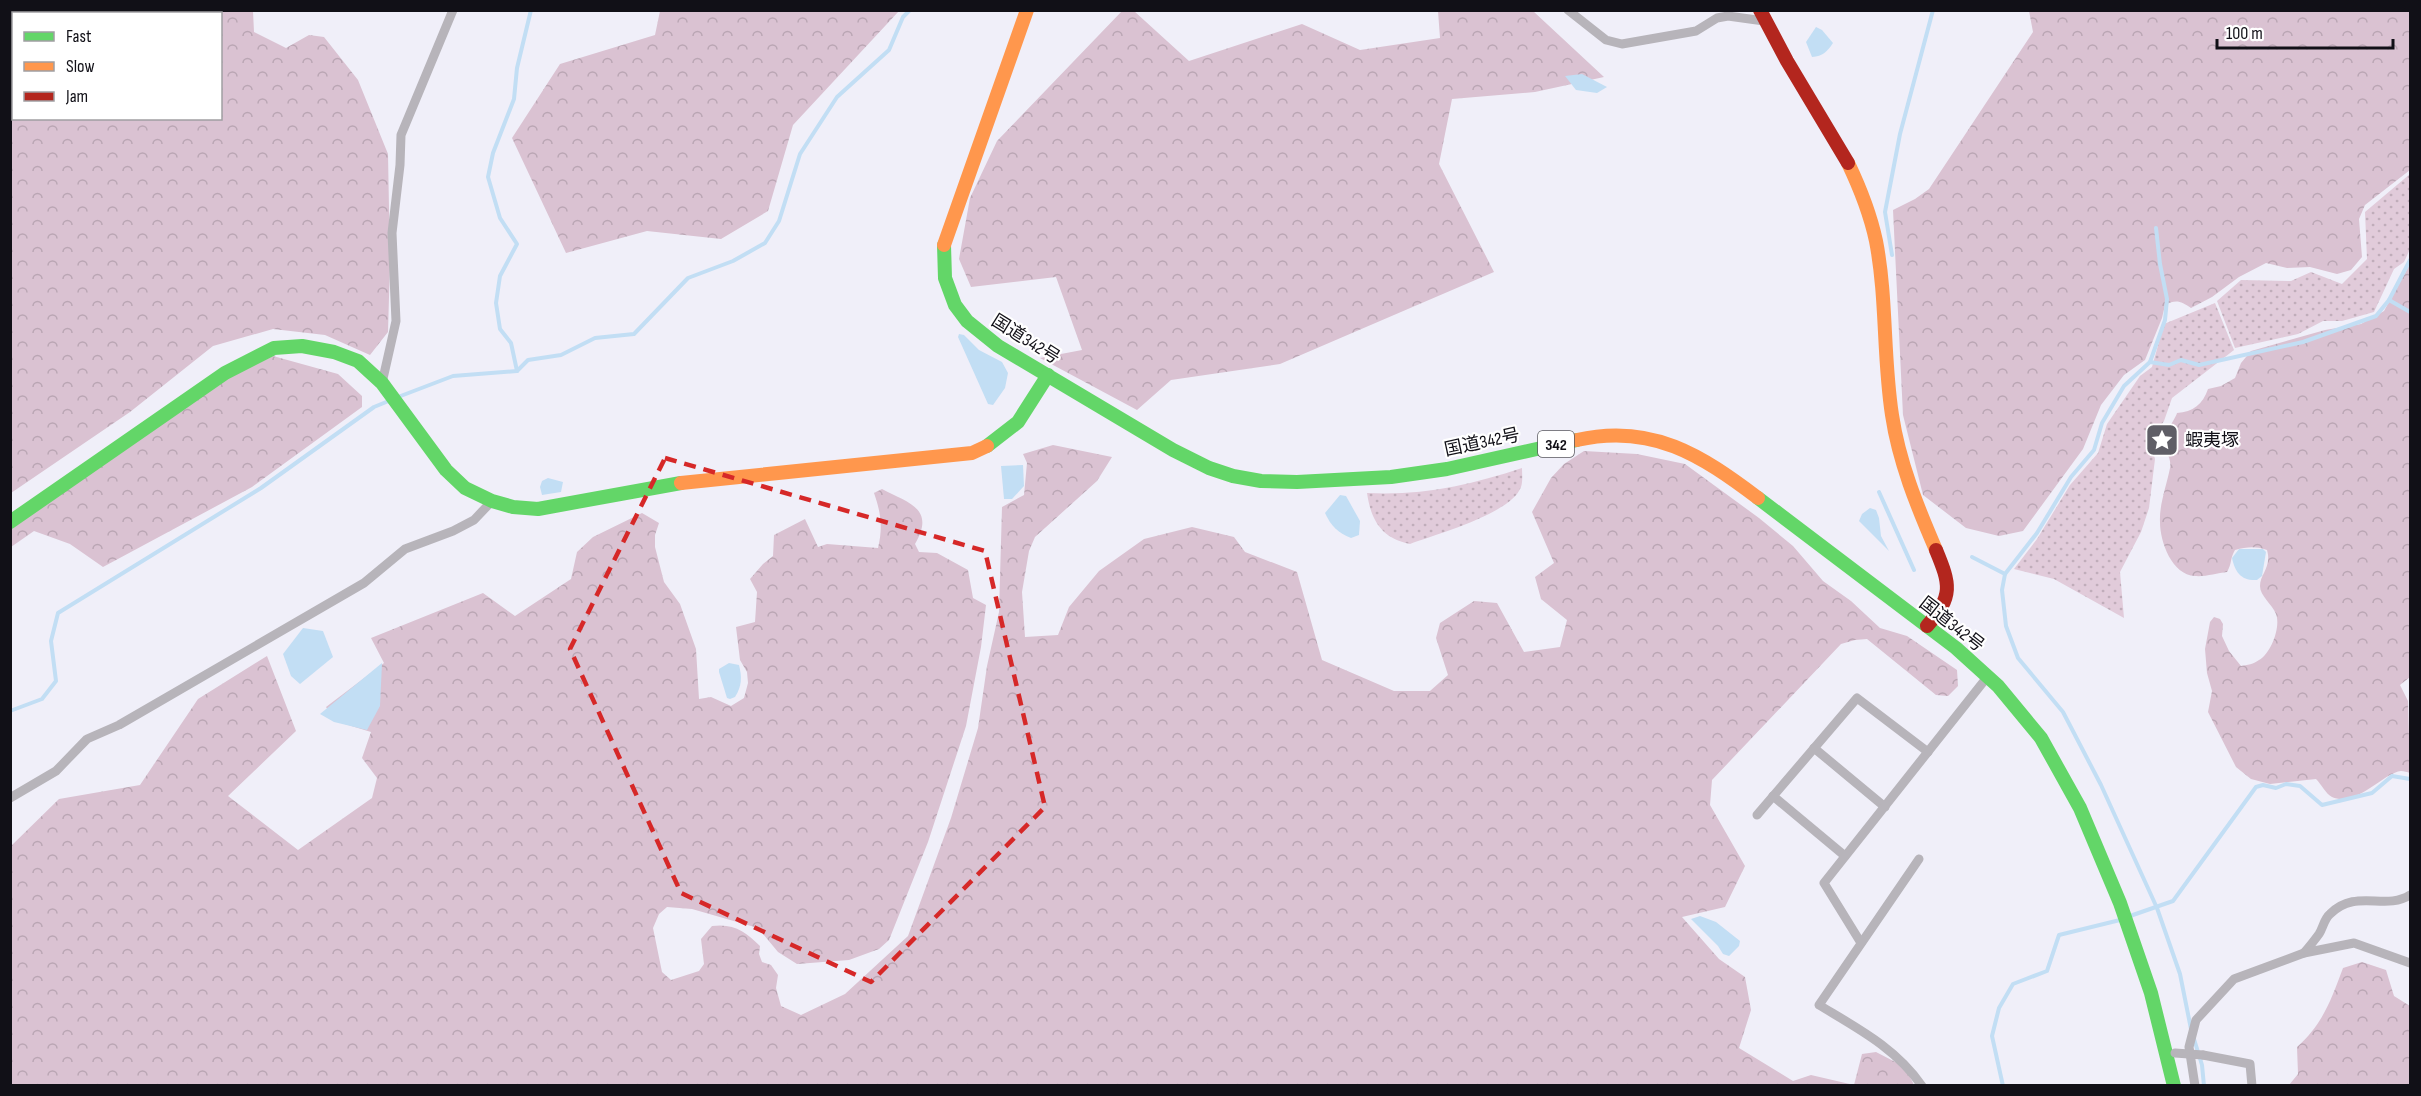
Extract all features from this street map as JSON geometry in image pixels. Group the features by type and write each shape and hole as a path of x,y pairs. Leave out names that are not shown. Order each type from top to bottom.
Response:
{"main road":[{"name":"国道342号","path":"1027,10 944,245 945,278 955,305 967,321 998,346 1173,450 1209,468 1233,476 1261,481 1297,483 1391,477 1447,469 1594,436 1638,436 1677,446 1717,469 1927,626 1988,676 2018,707 2043,741 2066,780 2108,872 2150,983 2172,1053 2174,1086"},
{"path":"1762,16 1859,185 1877,240 1885,301 1894,431 1911,488 1948,580 1949,591 1941,611 1927,626"},
{"path":"10,522 225,373 274,348 302,346 334,352 357,361 382,383 446,470 465,488 492,501 513,507 538,510 699,480 972,453 996,442 1011,429 1023,415 1048,375"}],"street":[{"path":"382,383 396,321 392,234 401,135 453,10"},
{"path":"1568,10 1606,40 1622,44 1689,33 1717,18 1762,16"},
{"path":"10,798 56,771 87,739 119,725 364,583 405,549 453,531 474,520 492,501"},
{"path":"1861,943 1824,883 1988,676"},
{"path":"1756,815 1857,698 1928,752"},
{"path":"1814,748 1885,807"},
{"path":"1773,796 1845,856"},
{"path":"1919,859 1819,1005 1887,1047 1911,1070 1922,1086"},
{"path":"2304,953 2319,934 2328,915 2340,906 2355,900 2396,902 2410,895"},
{"path":"2194,1086 2189,1047 2196,1020 2221,990 2234,979 2304,953 2354,943 2410,963"},
{"path":"2172,1053 2203,1055 2250,1064 2252,1086"}],"highlighted area":[{"path":"665,458 985,551 1045,807 871,982 681,893 570,649"}],"shaded area":[{"path":"2410,174 2410,249 2404,262 2394,269 2374,312 2342,321 2323,321 2298,334 2235,348 2217,301 2241,280 2291,281 2311,272 2342,284 2367,259 2365,212"},
{"path":"2215,303 2234,350 2172,398 2164,421 2150,441 2155,459 2149,508 2141,532 2120,572 2124,618 2054,579 2014,569 2037,539 2070,485 2098,453 2107,424 2140,376 2152,367 2164,324"},
{"path":"1522,468 1521,487 1503,506 1472,522 1410,544 1385,532 1371,512 1367,493 1407,493 1446,488"}],"green space":[{"path":"11,11 253,11 254,32 286,48 309,35 324,37 358,80 388,154 390,262 388,332 370,355 325,335 273,329 213,346 130,412 11,493"},
{"path":"660,11 899,11 793,125 768,211 721,239 647,231 566,253 512,138 560,64 655,35"},
{"path":"1122,11 1134,11 1189,61 1302,24 1360,50 1440,38 1438,11 1533,11 1604,77 1535,92 1452,99 1439,164 1494,272 1280,364 1171,380 1137,410 1040,358 1082,350 1056,277 971,287 959,259 970,198 997,141"},
{"path":"2029,11 2410,11 2410,170 2365,205 2359,219 2362,257 2351,270 2337,274 2310,267 2287,268 2266,263 2239,277 2212,297 2191,308 2178,302 2165,305 2145,360 2124,375 2101,405 2083,449 2023,531 1999,536 1966,528 1923,495 1903,415 1893,210 1929,189 2033,32"},
{"path":"2410,264 2410,677 2400,685 2408,701 2410,773 2401,771 2394,773 2360,794 2341,799 2330,796 2316,779 2270,784 2251,779 2236,767 2208,712 2212,691 2207,673 2205,649 2210,622 2214,617 2220,619 2223,624 2222,636 2229,651 2241,666 2263,657 2274,639 2277,626 2276,614 2260,586 2268,561 2267,550 2247,548 2235,550 2227,572 2203,576 2187,574 2174,564 2165,548 2161,530 2160,515 2170,464 2162,441 2177,413 2197,406 2208,389 2221,386 2235,378 2241,363 2251,351 2325,330 2361,324 2384,311"},
{"path":"273,356 338,374 362,396 362,407 252,487 103,567 70,544 34,531 11,547 11,526 229,377"},
{"path":"1053,445 1112,457 1097,481 1035,537 1029,551 1022,592 1025,637 1058,635 1069,607 1099,571 1144,539 1192,527 1234,537 1245,552 1297,572 1322,660 1394,691 1430,691 1448,675 1436,638 1440,623 1474,601 1497,603 1524,652 1560,647 1567,620 1541,599 1535,577 1554,563 1532,512 1551,478 1564,464 1584,451 1637,454 1685,464 1759,518 1793,546 1823,581 1851,601 1880,628 1907,636 1957,670 1958,686 1948,696 1936,695 1867,639 1841,644 1712,780 1710,805 1745,866 1725,907 1682,917 1719,959 1745,977 1751,1010 1739,1048 1793,1081 1811,1075 1854,1085 1862,1054 1876,1052 1905,1067 1914,1085 11,1086 11,846 59,799 140,785 198,699 267,656 296,731 228,796 298,850 372,798 377,778 362,758 371,732 335,721 326,707 384,663 371,638 483,593 515,616 571,579 577,552 593,537 642,513 659,523 655,535 655,547 664,582 680,604 696,649 699,699 711,697 731,706 744,698 748,683 747,672 740,660 736,627 755,622 757,592 750,579 773,556 774,535 805,519 818,547 827,544 878,548 881,520 874,493 882,489 909,503 921,514 921,532 915,544 919,552 937,553 968,570 973,598 986,605 981,647 966,726 928,842 889,940 879,949 849,960 797,964 778,952 758,928 692,909 667,907 659,914 653,928 662,972 671,980 699,971 704,964 701,939 712,926 720,925 733,927 760,946 759,954 762,962 771,965 778,975 776,988 781,1006 801,1015 845,994 908,936 951,818 978,728 987,666 999,612 1002,507 1024,495 1027,463 1023,454"},
{"path":"2362,962 2386,970 2394,996 2410,1006 2410,1085 2289,1085 2298,1074 2297,1047 2320,1020 2343,968"}],"water":[{"path":"1816,27 1822,30 1833,43 1824,53 1812,57 1806,42"},
{"path":"1582,74 1607,87 1597,93 1576,90 1565,76"},
{"path":"959,334 964,335 979,350 1002,362 1008,373 1005,388 993,405 988,404 958,337"},
{"path":"1023,465 1024,486 1012,499 1004,499 1001,466"},
{"path":"548,478 563,482 561,492 542,495 540,487 542,481"},
{"path":"1340,495 1346,496 1360,521 1359,535 1351,538 1335,528 1325,513"},
{"path":"1870,508 1876,510 1881,536 1889,551 1859,521 1862,514"},
{"path":"2239,549 2263,549 2266,552 2262,576 2257,580 2247,579 2237,571 2232,558"},
{"path":"303,628 323,631 333,657 300,684 291,676 283,654"},
{"path":"382,663 380,706 367,730 334,722 320,714"},
{"path":"729,663 739,665 741,677 735,697 730,699 727,698 719,672 719,669"},
{"path":"1700,916 1716,922 1740,941 1739,946 1729,956 1723,954 1691,919"}],"waterway":[{"path":"517,371 511,343 500,329 496,303 500,276 517,244 500,218 488,177 493,153 514,99 517,68 531,10"},
{"path":"398,397 453,376 517,371 528,360 561,355 595,338 634,334 688,278 733,261 765,243 779,221 800,154 837,97 889,50 903,17 910,10"},
{"path":"1892,255 1885,212 1900,134 1933,10"},
{"path":"2150,362 2165,320 2167,299 2156,228"},
{"path":"2191,1029 2180,974 2157,908 2101,785 2063,712 2018,658 2006,626 2002,590 2005,574 2037,533 2071,477 2094,450 2102,423 2124,386 2150,362 2169,365 2181,360 2199,365 2303,342 2376,316 2389,300 2410,260"},
{"path":"2389,300 2410,312"},
{"path":"10,711 42,699 56,681 51,641 58,613 261,488 374,407 391,400"},
{"path":"1879,492 1914,570"},
{"path":"1972,557 2005,574"},
{"path":"2130,916 2173,901 2256,787 2263,785 2276,788 2286,784 2300,786 2322,805 2372,793 2392,776 2410,779"},
{"path":"2003,1086 1992,1036 1999,1008 2013,984 2047,971 2059,935 2120,920"},
{"path":"2194,1039 2202,1065 2204,1086"}],"traffic: fast":[{"path":"944,245 945,278 955,305 967,321 998,346 1173,450 1209,468 1233,476 1261,481 1297,482 1391,477 1447,469 1577,440"},
{"path":"10,522 225,373 274,348 302,346 334,352 358,361 382,383 446,470 465,488 492,501 513,507 538,509 681,483"},
{"path":"987,446 1018,422 1048,375"},
{"path":"1758,498 1956,648 1998,686 2041,738 2080,808 2120,903 2151,993 2174,1086"}],"traffic: slow":[{"path":"944,245 1027,10"},
{"path":"1848,163 1864,201 1876,241 1882,284 1889,393 1899,450 1909,484 1936,550"},
{"path":"1577,440 1604,436 1629,436 1674,446 1716,468 1758,498"},
{"path":"681,483 972,453 987,446"}],"traffic: jam":[{"path":"1760,10 1787,61 1848,163"},
{"path":"1927,626 1942,606 1947,589 1936,550"}],"place":[{"name":"蝦夷塚","path":"2162,440"}]}
